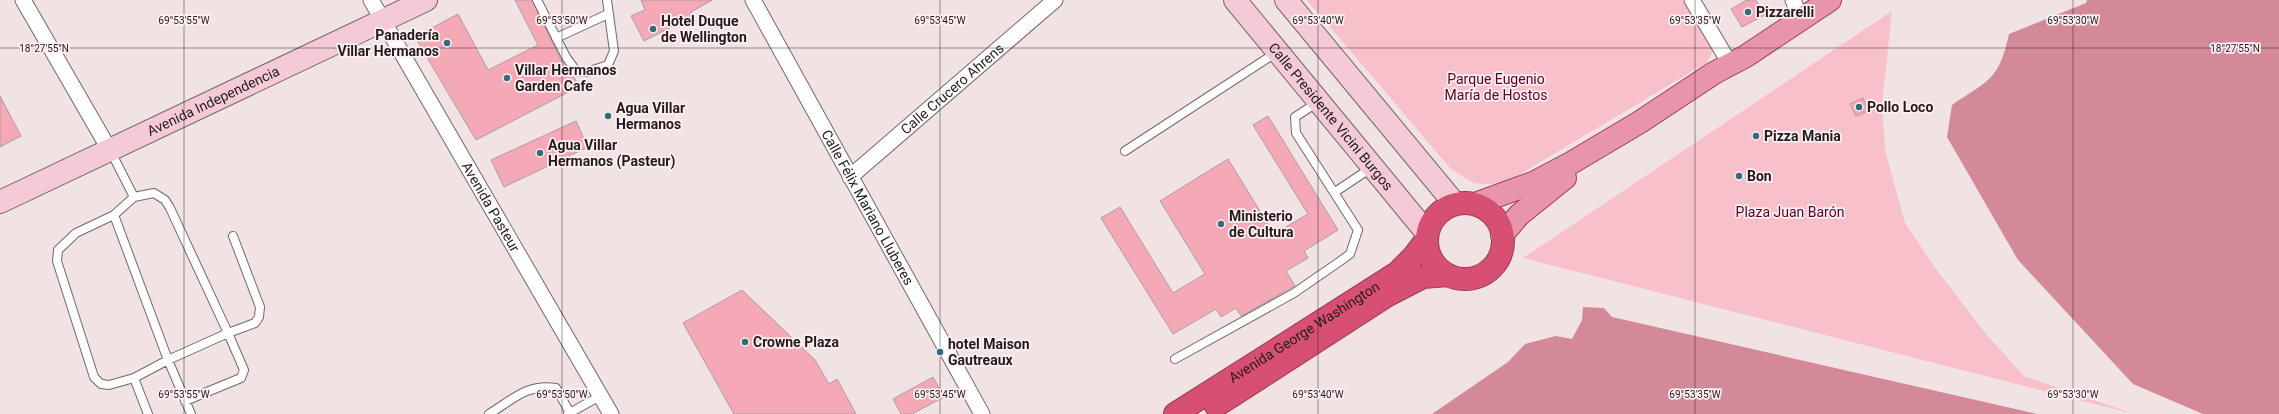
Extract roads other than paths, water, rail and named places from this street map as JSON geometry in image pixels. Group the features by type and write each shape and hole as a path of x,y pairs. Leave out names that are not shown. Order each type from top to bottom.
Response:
{"highway":[{"path":"1465,204 1490,213 1496,219 1502,235 1501,252 1492,268 1484,274 1466,279 1448,276 1432,261 1427,236 1430,225 1440,212 1465,204"},
{"name":"Avenida George Washington","path":"1175,414 1397,273 1414,257 1427,236"},
{"name":"Avenida George Washington","path":"1203,414 1388,295 1423,277 1448,276"}],"main road":[{"path":"1465,204 1533,183 1640,122 1730,64 1797,10 1830,0"},
{"path":"1502,235 1519,215 1541,196 1640,122"}],"street":[{"path":"23,0 109,149"},
{"name":"Avenida Pasteur","path":"371,0 611,414"},
{"name":"Avenida Independencia","path":"0,202 426,0"},
{"name":"Calle Félix Mariano Lluberes","path":"753,0 982,414"},
{"name":"Calle Crucero Ahrens","path":"850,177 1055,0"},
{"name":"Calle Presidente Vicini Burgos","path":"1235,0 1427,236"},
{"path":"1286,0 1465,204"},
{"path":"1692,0 1730,64"}],"lane":[{"path":"537,0 566,57 577,72 587,72 608,65 614,51 607,0"},
{"path":"556,38 608,14"},
{"path":"1125,151 1278,51"},
{"path":"1175,359 1294,293 1350,254 1358,230 1296,133 1294,124 1295,117 1318,102"},
{"path":"109,149 134,197"},
{"path":"1335,192 1372,167"},
{"path":"185,401 241,378 244,370 228,332 165,200 154,193 134,197 114,215 76,233 58,250 56,261 94,377 101,384 109,385 134,378 168,360 228,332 255,323 259,317 260,307 233,236"},
{"path":"114,215 168,360 190,414"},
{"path":"134,378 148,414"},
{"path":"489,414 531,388 545,386 556,388 569,413 600,396"}],"place":[{"name":"Pizzarelli","path":"1748,12"},
{"name":"Hotel Duque de Wellington","path":"653,29"},
{"name":"Panadería Villar Hermanos","path":"447,43"},
{"name":"Villar Hermanos Garden Cafe","path":"507,78"},
{"name":"Pollo Loco","path":"1859,107"},
{"name":"Agua Villar Hermanos","path":"608,116"},
{"name":"Pizza Mania","path":"1756,136"},
{"name":"Agua Villar Hermanos (Pasteur)","path":"540,153"},
{"name":"Bon","path":"1739,176"},
{"name":"Ministerio de Cultura","path":"1221,224"},
{"name":"Crowne Plaza","path":"745,342"},
{"name":"hotel Maison Gautreaux","path":"940,352"}],"park label":[{"name":"Parque Eugenio María de Hostos","path":"1496,88"},
{"name":"Plaza Juan Barón","path":"1790,212"}]}
